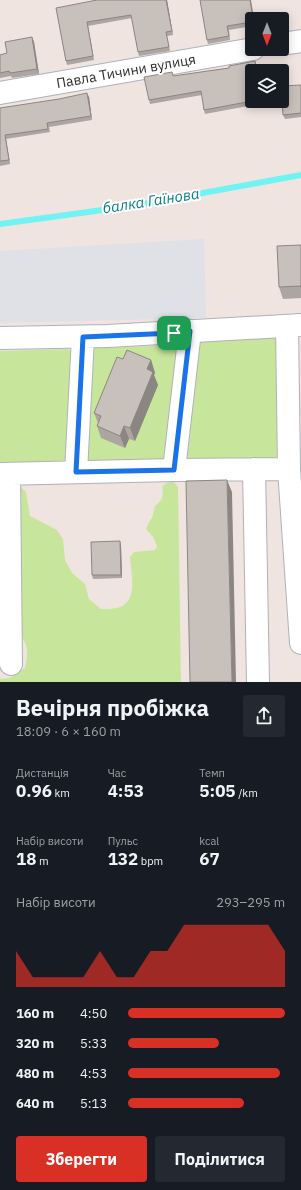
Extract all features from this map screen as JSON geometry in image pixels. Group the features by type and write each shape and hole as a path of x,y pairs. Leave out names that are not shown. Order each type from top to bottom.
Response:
{"street":[{"path":"289,43 301,41"},
{"name":"Павла Тичини вулиця","path":"0,93 245,50"},
{"path":"0,338 83,337 294,326 289,469 301,643"},
{"path":"174,470 190,331"},
{"path":"76,472 83,337"},
{"path":"254,469 258,682"},
{"path":"11,664 4,474 289,469"}],"shaded area":[{"path":"204,239 206,318 0,323 0,251"}],"green space":[{"path":"272,338 277,340 280,455 273,458 183,460 194,345 202,340"},
{"path":"174,345 179,347 165,457 163,460 90,462 86,457 92,349"},
{"path":"67,349 73,351 67,462 0,467 0,351"},
{"path":"170,481 174,482 178,487 181,682 0,682 0,679 10,678 25,668 27,655 26,645 14,625 13,486 20,486 26,492 30,516 57,530 63,539 65,560 72,573 85,584 89,599 101,609 107,609 117,608 124,605 131,594 132,579 130,557 134,552 155,550 157,546 153,537 146,529 152,518 155,506 160,502 162,497 162,486"}],"building":[{"path":"97,0 166,0 172,31 166,32 169,47 138,52 131,15 87,22 93,56 66,61 56,8"},
{"path":"200,0 250,0 252,12 245,12 245,23 227,26 229,36 207,40"},
{"path":"32,37 37,69 0,73 0,55 7,53 5,42"},
{"path":"255,61 256,64 245,64 245,102 204,110 201,91 149,100 144,77 172,72 173,76 229,68 229,66"},
{"path":"301,85 301,113 283,115 282,108 289,108 289,86"},
{"path":"87,93 91,116 47,123 48,129 5,135 9,160 0,161 0,108"},
{"path":"301,245 301,286 279,287 277,246"},
{"path":"127,350 151,360 147,369 153,372 130,428 124,426 120,436 97,426 101,416 94,413 117,357 123,359"},
{"path":"227,480 232,682 190,682 186,481"},
{"path":"120,541 121,575 92,575 91,542"}],"waterway":[{"name":"балка Гаїнова","path":"0,224 132,206 301,175"}],"route":[{"path":"190,331 174,470 76,472 83,337 174,333 190,331"}]}
